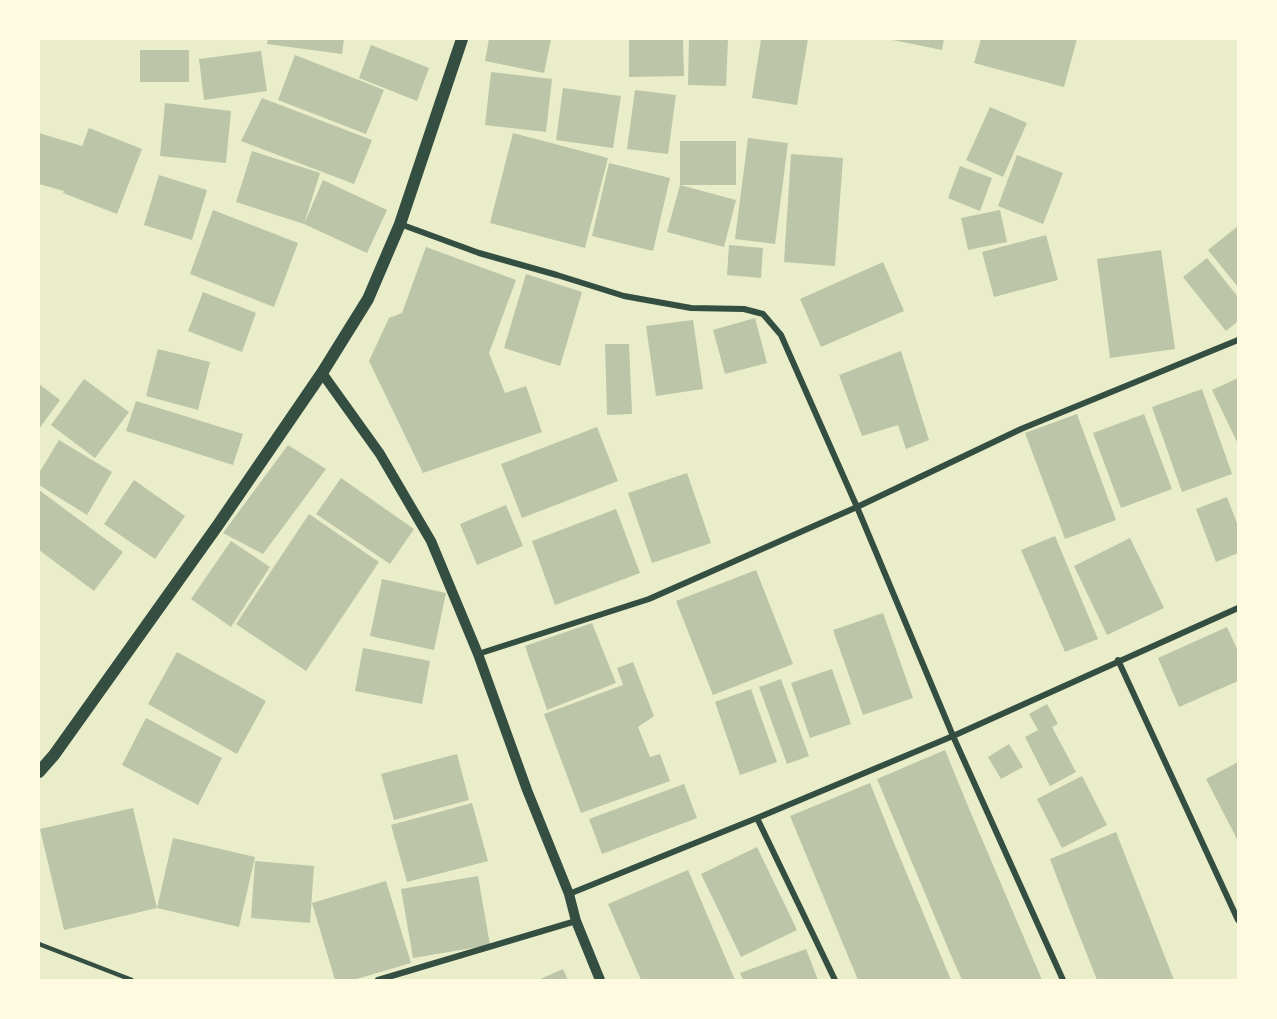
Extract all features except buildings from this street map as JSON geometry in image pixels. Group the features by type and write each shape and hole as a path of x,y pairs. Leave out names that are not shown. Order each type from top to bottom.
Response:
{"main road":[{"path":"39,772 54,755 218,525 322,373 368,299 400,224 462,39"}],"street":[{"path":"400,224 479,253 624,296 691,308 744,309 763,314 781,335 857,507 953,736 1063,980"},
{"path":"477,654 650,599 857,507 1022,429 1238,340"},
{"path":"322,373 380,454 431,541 477,654 600,980"},
{"path":"569,894 953,736 1238,608"},
{"path":"1118,660 1238,920"},
{"path":"757,818 835,980"},
{"path":"378,980 576,921"}],"lane":[{"path":"39,944 132,980"}]}
